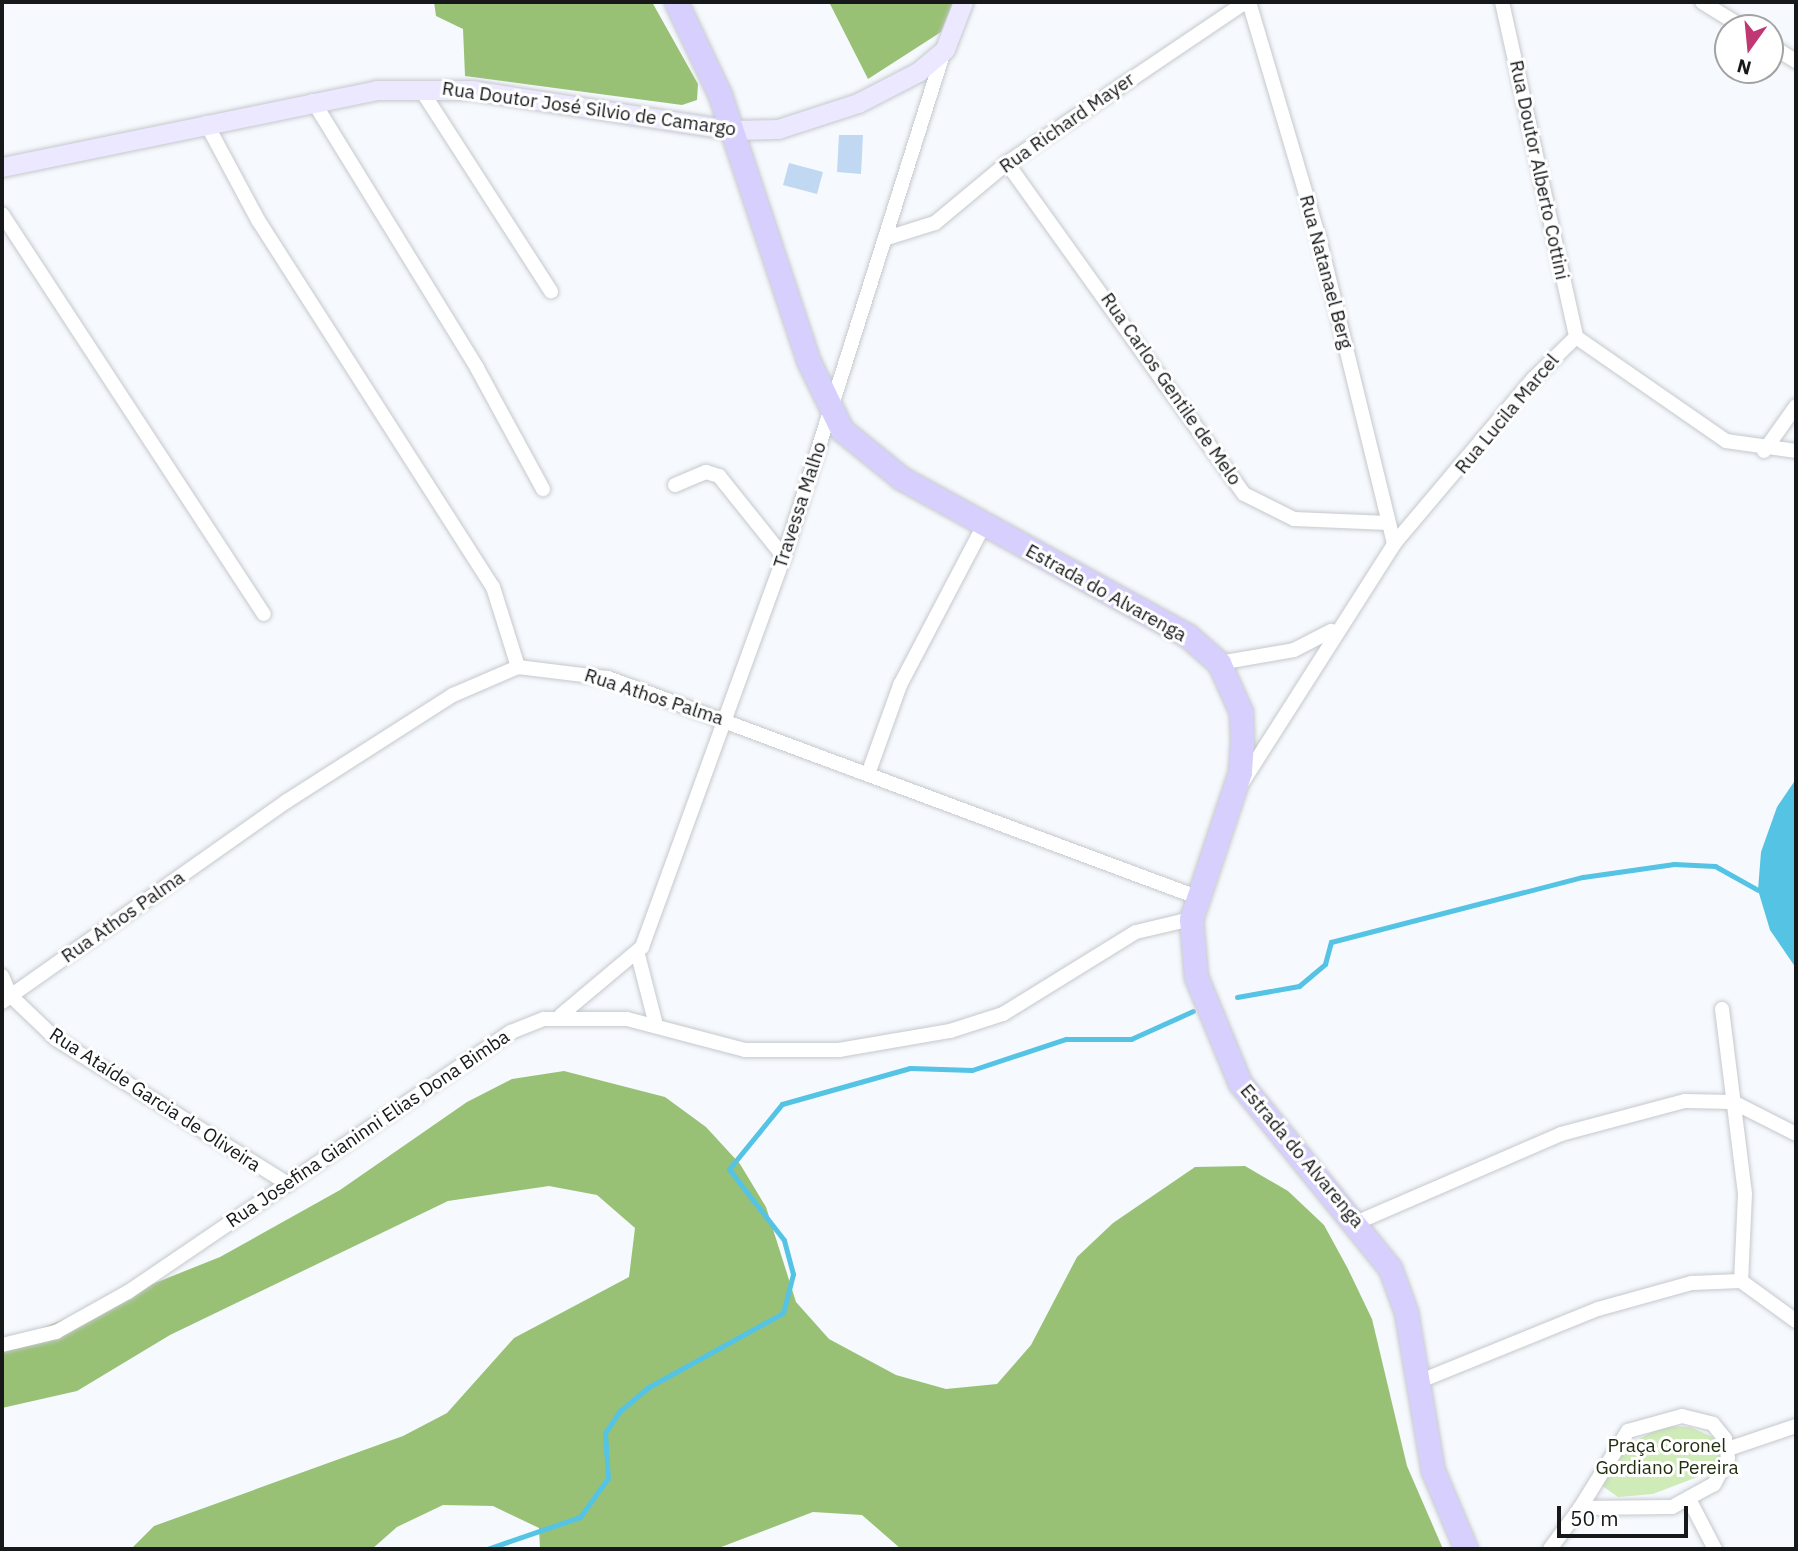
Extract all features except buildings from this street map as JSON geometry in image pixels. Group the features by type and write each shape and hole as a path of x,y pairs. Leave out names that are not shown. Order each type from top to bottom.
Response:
{"main road":[{"name":"Estrada do Alvarenga","path":"676,2 733,130 829,415 867,455 983,527 1187,635 1219,663 1241,712 1240,772 1194,908 1196,977 1240,1083 1358,1222 1390,1268 1418,1382 1433,1471 1466,1549"}],"street":[{"name":"Rua Doutor José Silvio de Camargo","path":"2,167 313,101 421,88 733,130 778,129 837,111 918,72 945,49 963,2"},
{"name":"Rua Richard Mayer","path":"887,238 935,223 1007,163 1247,2"},
{"name":"Rua Natanael Berg","path":"1247,2 1319,237 1394,544"},
{"name":"Rua Doutor Alberto Cottini","path":"1502,2 1576,337"},
{"path":"1702,2 1721,14"},
{"name":"Travessa Malho","path":"638,955 784,557 945,49"},
{"path":"421,88 551,291"},
{"path":"313,101 477,368 543,489"},
{"path":"206,123 258,220 493,587 518,667"},
{"name":"Rua Carlos Gentile de Melo","path":"1007,163 1244,494 1294,519 1388,523"},
{"path":"2,214 264,614"},
{"path":"1576,337 1726,441 1764,451 1796,451"},
{"name":"Rua Lucila Marcel","path":"1232,800 1336,629 1394,544 1533,379 1576,337"},
{"path":"1764,451 1796,406"},
{"path":"675,485 706,472 719,476 784,557"},
{"path":"868,774 900,685 983,527"},
{"name":"Rua Lucila Marcel","path":"1219,663 1294,650 1336,629"},
{"name":"Rua Athos Palma","path":"6,998 298,794 453,695 518,667 608,678 868,774 1194,908"},
{"name":"Rua Josefina Gianinni Elias Dona Bimba","path":"2,1345 56,1332 128,1292 511,1032 561,1014 656,1025 744,1050 792,1054 950,1031 1003,1014 1136,932 1194,908"},
{"path":"561,1014 638,955 656,1025"},
{"name":"Rua Ataíde Garcia de Oliveira","path":"2,976 6,998 56,1039 288,1184"},
{"path":"1723,1009 1745,1194 1741,1281"},
{"path":"1358,1222 1561,1134 1685,1101 1733,1102 1796,1135"},
{"path":"1418,1382 1644,1293 1741,1281 1796,1321"},
{"path":"1550,1549 1580,1508 1614,1446 1641,1422 1682,1416 1703,1421 1720,1430 1728,1449 1719,1476 1690,1501 1649,1510 1580,1508"},
{"path":"1728,1449 1796,1426"},
{"path":"1690,1501 1716,1549"}],"green space":[{"path":"434,2 652,2 698,84 697,100 682,105 465,76 463,29 436,16"},
{"path":"829,2 953,2 941,32 868,79"},
{"path":"564,1071 665,1097 706,1127 740,1164 766,1207 796,1302 829,1339 896,1375 946,1389 997,1384 1031,1345 1077,1257 1113,1223 1195,1167 1245,1166 1288,1191 1324,1225 1348,1269 1372,1319 1407,1466 1443,1549 901,1549 862,1515 813,1512 716,1549 540,1549 539,1528 493,1506 443,1505 397,1527 372,1549 131,1549 154,1526 403,1436 447,1413 514,1338 629,1277 635,1228 597,1195 549,1186 448,1201 170,1335 77,1391 2,1408 2,1344 220,1257 340,1190 467,1102 512,1079"},
{"name":"Praça Coronel Gordiano Pereira","path":"1664,1426 1690,1427 1713,1437 1723,1444 1723,1459 1713,1471 1653,1494 1618,1497 1601,1485 1629,1444"}],"water":[{"path":"1796,779 1796,968 1770,930 1758,890 1761,852 1777,807"}],"waterway":[{"path":"1237,997 1299,986 1325,964 1331,942 1583,877 1674,864 1715,866 1758,890"},
{"path":"487,1549 580,1517 608,1478 605,1433 620,1411 647,1388 783,1313 793,1274 784,1240 729,1169 782,1104 910,1068 972,1070 1066,1039 1131,1039 1193,1011"}]}
